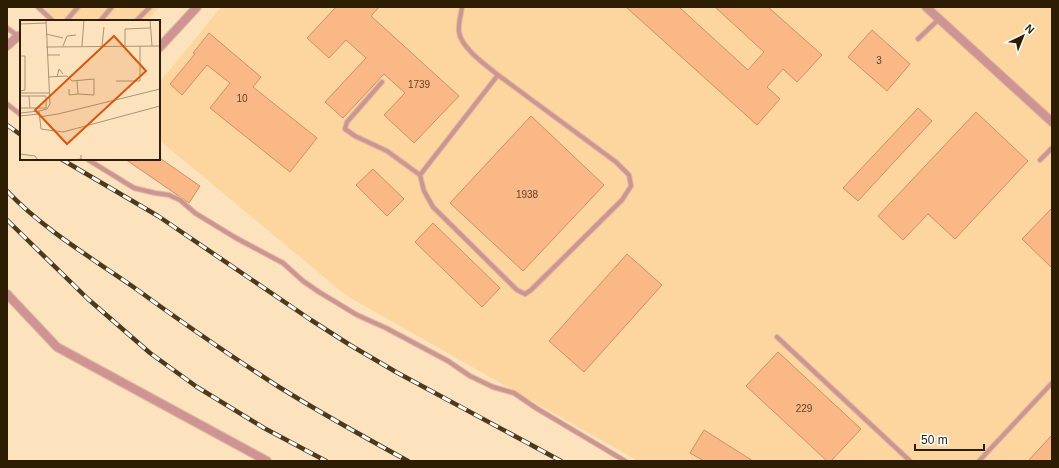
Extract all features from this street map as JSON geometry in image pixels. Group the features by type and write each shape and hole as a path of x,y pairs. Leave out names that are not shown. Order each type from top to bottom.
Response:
{"street":[{"path":"160,47 197,7"},
{"path":"926,7 1052,122"},
{"path":"7,46 20,37"},
{"path":"7,294 57,347 267,461"}],"lane":[{"path":"39,7 52,20"},
{"path":"67,20 78,7"},
{"path":"101,20 112,7"},
{"path":"137,20 150,7"},
{"path":"382,82 347,122 345,129 355,136 387,152 420,175 424,191 433,207 517,290 524,294 531,290 622,200 631,186 629,175 616,162 481,62 465,45 459,32 462,7"},
{"path":"918,39 938,19"},
{"path":"7,28 20,37"},
{"path":"420,175 498,75"},
{"path":"7,104 20,114"},
{"path":"1040,160 1052,148"},
{"path":"89,160 134,188 154,194 169,195 180,200 195,213 236,238 283,263 303,281 357,315 386,328 448,360 470,376 493,387 514,393 542,412 625,461"},
{"path":"777,337 910,461"},
{"path":"979,461 1052,383"}],"shaded area":[{"path":"43,7 159,7 148,20 57,20"},
{"path":"221,7 1052,7 1052,461 638,461 347,296 160,141 160,82"}],"building":[{"path":"336,7 379,7 371,16 459,96 414,143 384,115 405,93 384,74 343,118 325,102 366,58 346,40 329,58 307,38"},
{"path":"626,7 679,7 748,70 764,52 715,7 768,7 822,55 797,82 783,69 767,87 780,99 757,125"},
{"path":"872,30 910,64 887,91 848,57"},
{"path":"209,33 261,77 253,87 317,138 290,172 210,108 230,83 207,65 182,95 170,84 195,54 193,53"},
{"path":"918,108 932,121 858,201 843,188"},
{"path":"976,112 1028,161 955,239 928,214 903,240 878,216"},
{"path":"531,116 604,185 523,271 450,203"},
{"path":"161,159 200,186 189,203 126,160"},
{"path":"373,169 404,199 387,216 356,185"},
{"path":"1052,208 1052,268 1022,239"},
{"path":"433,223 500,288 482,307 415,242"},
{"path":"627,254 662,285 584,372 549,341"},
{"path":"778,352 861,429 831,461 827,461 746,386"},
{"path":"704,430 753,461 704,461 690,453"},
{"path":"1052,435 1052,461 1028,461"}],"railway":[{"path":"7,125 20,134"},
{"path":"63,160 158,216 350,345 396,372 561,461"},
{"path":"7,191 35,217 67,242 260,375 343,425 408,461"},
{"path":"7,220 88,299 150,353 197,387 264,428 326,461"}]}
